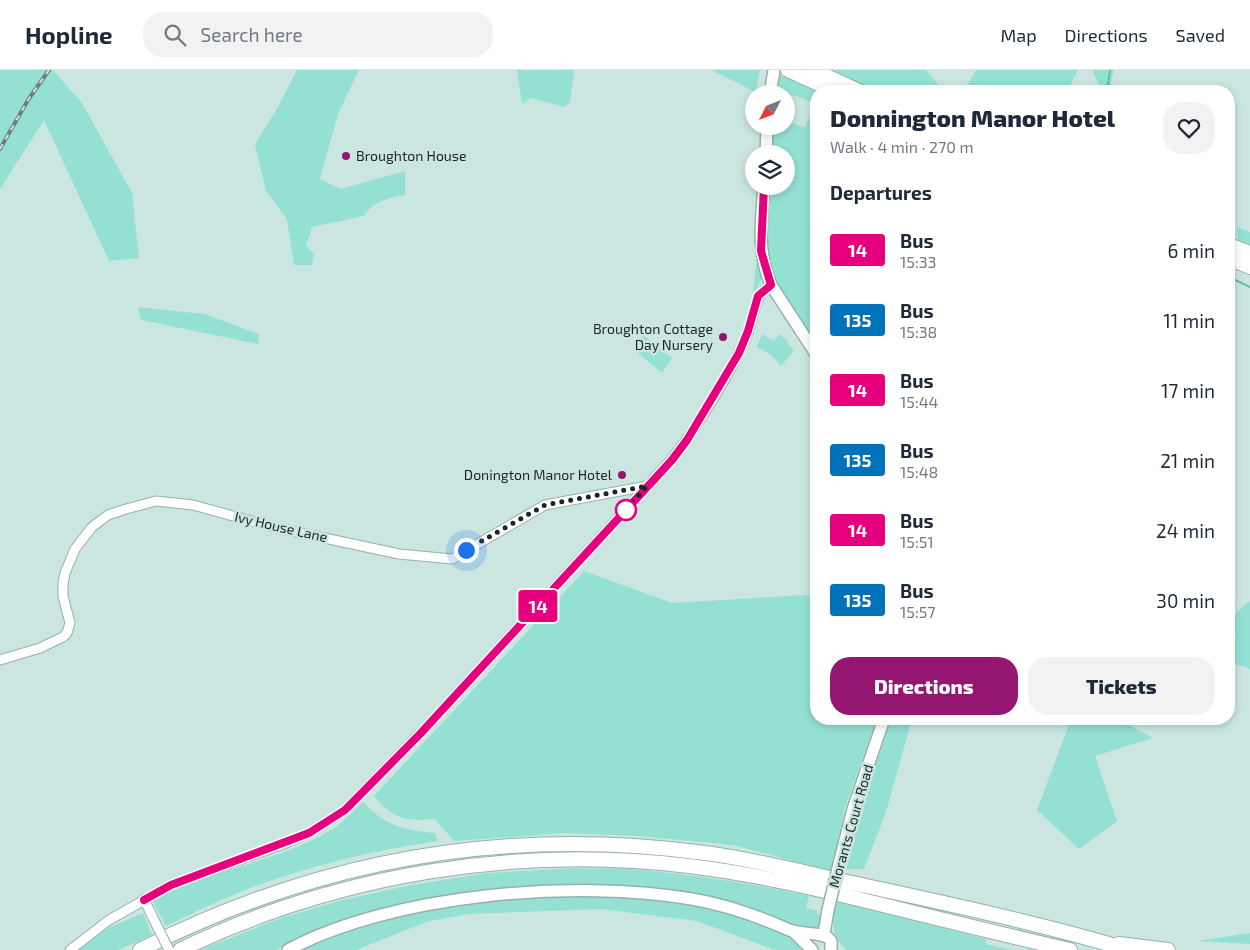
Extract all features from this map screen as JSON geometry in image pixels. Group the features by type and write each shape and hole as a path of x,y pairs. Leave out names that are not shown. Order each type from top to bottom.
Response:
{"highway":[{"path":"788,70 821,85"},
{"path":"813,70 846,85"},
{"path":"1235,247 1250,253"},
{"path":"1235,261 1250,267"},
{"path":"140,950 191,925 251,900 312,880 361,867 409,857 474,848 571,843 653,847 734,858 896,893 1103,942 1129,950"},
{"path":"180,950 272,912 366,884 428,872 493,864 593,860 666,864 756,876 1070,950"},
{"path":"1103,942 1168,950"}],"main road":[{"path":"764,195 761,251 771,285 810,345"},
{"name":"Morants Court Road","path":"812,950 812,940 820,935 828,910 853,809 882,725"},
{"path":"288,950 334,929 374,916 409,909 494,896 570,892 618,892 694,899 750,914 793,932 820,935 831,941 831,950"},
{"path":"793,932 812,950"}],"street":[{"path":"70,950 110,920 144,900 188,878 294,840 345,810 413,741 687,440 739,353 748,331 758,296 771,285"},
{"name":"Ivy House Lane","path":"0,660 40,648 64,637 70,623 63,596 63,584 65,573 76,549 92,527 108,515 126,509 156,501 193,505 273,527 399,554 452,559 545,505 647,486"},
{"path":"144,900 169,950"}],"green space":[{"path":"0,70 53,70 82,103 132,193 139,258 109,261 44,120 0,189"},
{"path":"297,70 359,70 338,114 320,179 341,189 405,171 405,195 387,199 377,204 364,216 312,227 306,245 314,254 312,265 294,265 287,219 266,191 255,144 278,107"},
{"path":"517,70 574,70 570,102 564,107 531,98 522,104"},
{"path":"711,70 760,70 757,85 745,85 745,87"},
{"path":"830,70 926,70 939,85 863,85"},
{"path":"976,70 1078,70 1070,85 967,85"},
{"path":"1093,70 1114,70 1110,85 1099,85"},
{"path":"780,75 810,88 810,101 795,96 795,85 777,85"},
{"path":"810,116 810,334 780,293 769,264 767,242 770,195 795,195 795,145 771,145 772,135 795,135 795,124 805,127"},
{"path":"1237,227 1250,232 1250,245 1238,240"},
{"path":"759,261 763,275 753,296 756,262"},
{"path":"138,307 205,314 259,334 258,344 141,320"},
{"path":"762,334 774,341 779,334 788,341 787,343 794,350 781,366 770,354 757,347"},
{"path":"643,335 672,358 662,373 633,349"},
{"path":"584,571 672,603 805,595 810,597 810,725 875,725 845,807 831,871 733,845 638,836 566,833 454,841 435,819 416,820 401,817 388,810 374,796"},
{"path":"1247,602 1250,602 1250,669 1235,664 1235,615"},
{"path":"889,725 910,725 886,812 864,869 846,869 862,807"},
{"path":"1069,725 1129,725 1153,738 1095,756 1117,821 1079,849 1037,810"},
{"path":"363,802 387,822 404,828 435,833 438,841 364,854 290,874 233,895 166,926 152,900 196,881 265,859 310,841 331,830"},
{"path":"576,868 631,869 698,876 809,896 806,908 816,910 819,915 822,915 820,925 814,930 796,927 738,904 692,893 634,886 542,886 442,897 384,908 355,915 320,928 276,950 200,950 281,918 342,900 406,886 488,873"},
{"path":"556,896 615,897 615,899 628,897 696,906 749,918 772,927 792,938 805,950 775,950 697,921 601,909 469,914 429,921 356,950 300,950 361,927 425,911 490,901"},
{"path":"837,901 986,939 986,944 1012,950 847,950 841,945 835,934 833,921"},
{"path":"143,913 152,935 118,950 76,950 99,932"},
{"path":"1250,933 1250,944 1197,941"}],"waterway":[{"path":"1108,85 1110,70"},
{"path":"1235,280 1250,287"}],"railway":[{"path":"0,149 28,100 49,70"}],"bus line":[{"name":"14","path":"144,900 171,885 309,833 345,810 394,762 672,460 687,440 739,353 748,331 758,296 771,285 766,274 761,251 763,195"}],"place":[{"name":"Broughton House","path":"346,156"},
{"name":"Broughton Cottage Day Nursery","path":"723,337"},
{"name":"Donington Manor Hotel","path":"622,475"}],"route":[{"path":"466,550 545,505 615,494 644,485 647,486 620,516 626,510"}]}
